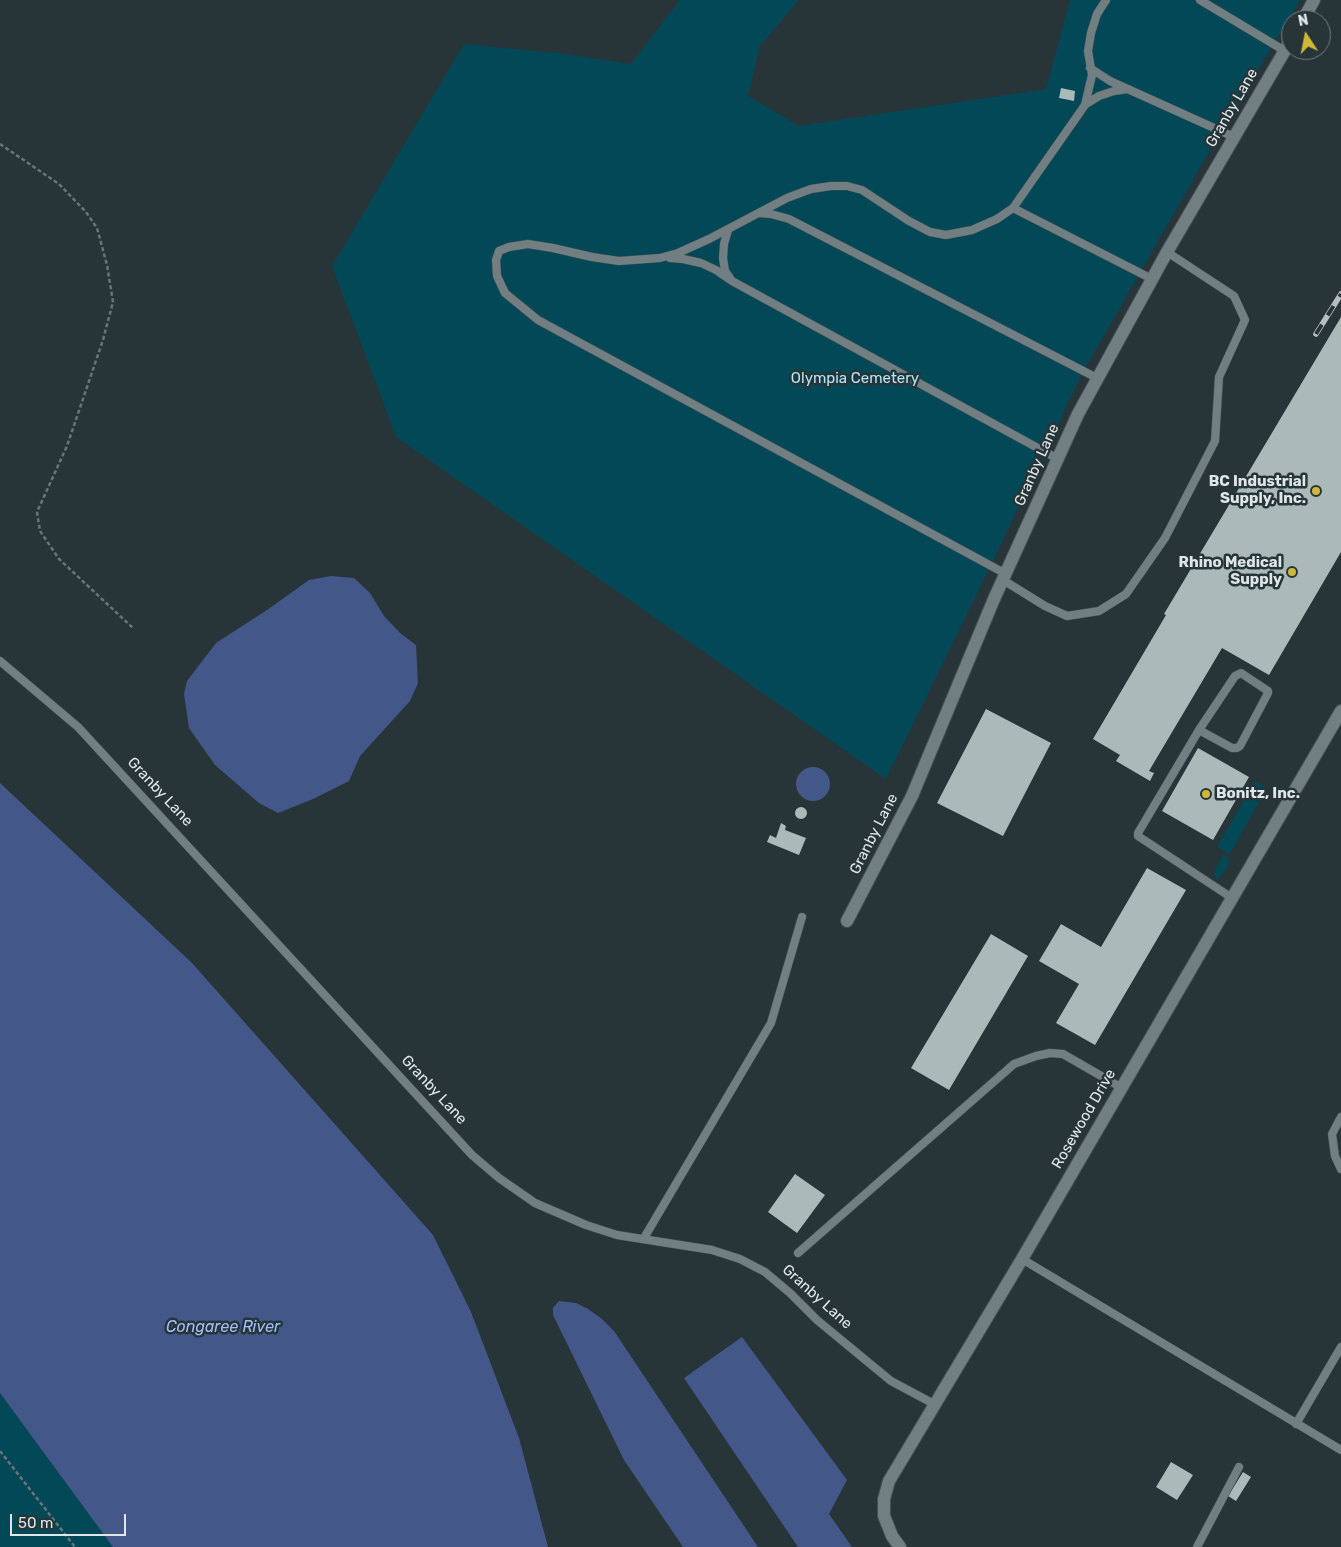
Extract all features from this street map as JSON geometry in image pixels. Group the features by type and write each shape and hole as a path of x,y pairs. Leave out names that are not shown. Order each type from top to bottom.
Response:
{"street":[{"name":"Granby Lane","path":"847,921 912,796 994,599 1078,414 1167,252 1281,57"},
{"name":"Rosewood Drive","path":"900,1547 892,1536 884,1516 884,1499 889,1481 1022,1259 1341,711"}],"lane":[{"path":"660,258 678,254 728,230 779,202 811,189 847,186 862,190 916,225 930,232 946,235 972,230 997,219 1013,208 1086,104 1092,76 1088,52 1091,33 1097,14 1106,0"},
{"path":"1200,0 1281,41"},
{"path":"1090,68 1110,81 1234,137"},
{"path":"1086,104 1099,96 1114,91 1130,89"},
{"path":"779,202 784,218"},
{"path":"1013,208 1152,279"},
{"path":"759,213 784,218 1097,378"},
{"path":"728,230 723,258 725,271 732,281"},
{"path":"1058,459 701,263 683,259 620,260 592,257 528,244 509,247 499,252 496,260 497,276 505,293 538,320 1005,577 1045,606 1067,616 1099,611 1126,594 1165,538 1215,441 1219,377 1245,320 1234,296 1167,252"},
{"name":"Granby Lane","path":"0,661 78,728 472,1155 499,1178 535,1203 586,1226 617,1235 712,1250 740,1259 765,1272 790,1293 817,1320 891,1381 934,1404"},
{"path":"1199,730 1232,748 1240,746 1268,691 1241,673 1238,674 1199,730 1138,836 1232,898"},
{"path":"644,1238 771,1022 802,917"},
{"path":"798,1253 1014,1064 1050,1053 1063,1054 1122,1088"},
{"path":"1341,1117 1332,1134 1335,1156 1341,1168"},
{"path":"1022,1259 1341,1450"},
{"path":"1296,1424 1341,1347"},
{"path":"1197,1547 1239,1467"}],"path":[{"path":"0,144 59,184 86,212 97,228 107,264 113,302 103,340 67,446 37,512 40,531 60,559 133,628"},
{"path":"0,1450 75,1547"}],"green space":[{"name":"Olympia Cemetery","path":"680,0 799,0 760,46 748,96 799,126 1046,89 1070,0 1300,0 1294,10 1281,10 1281,32 1220,133 1083,372 886,779 396,437 332,266 464,44 566,54 631,64"},
{"path":"1255,781 1267,788 1230,854 1217,847"},
{"path":"1223,855 1229,857 1227,860 1230,863 1218,879 1213,875"},
{"path":"0,1393 113,1547 0,1547"}],"water":[{"path":"331,576 354,578 370,593 384,616 400,633 416,645 418,683 410,701 360,756 349,781 313,799 278,813 259,803 215,765 189,728 184,694 187,681 216,643 309,580"},
{"path":"813,767 820,768 825,772 829,777 829,791 825,796 820,800 813,801 806,800 801,796 797,791 796,784 797,777 801,772 806,768"},
{"name":"Congaree River","path":"0,783 192,963 433,1235 471,1312 519,1438 548,1547 113,1547 0,1393"},
{"path":"559,1301 576,1303 588,1309 614,1331 758,1547 683,1547 624,1460 553,1315 553,1308"},
{"path":"742,1337 847,1480 829,1514 852,1547 798,1547 684,1378"}],"building":[{"path":"1061,88 1075,91 1074,101 1059,98"},
{"path":"1341,317 1341,552 1269,675 1222,648 1149,771 1154,773 1150,781 1116,761 1120,755 1093,739 1166,615 1164,614"},
{"path":"986,709 1051,743 1003,836 937,803"},
{"name":"Bonitz, Inc.","path":"1198,748 1249,777 1213,840 1162,811"},
{"path":"799,807 803,807 807,813 803,819 799,819 795,815 795,811"},
{"path":"781,823 786,826 785,830 806,838 799,855 767,842 770,835 776,838"},
{"path":"1147,868 1186,890 1095,1045 1056,1023 1079,984 1039,961 1061,924 1101,947"},
{"path":"991,934 1028,956 949,1090 911,1068"},
{"path":"795,1174 825,1195 797,1233 768,1212"},
{"path":"1171,1462 1193,1475 1177,1500 1156,1487"},
{"path":"1243,1472 1251,1477 1236,1501 1228,1496"}],"railway":[{"path":"1316,334 1341,294"}],"place":[{"name":"BC Industrial Supply, Inc.","path":"1316,491"},
{"name":"Rhino Medical Supply","path":"1292,572"},
{"name":"Bonitz, Inc.","path":"1206,794"}]}
